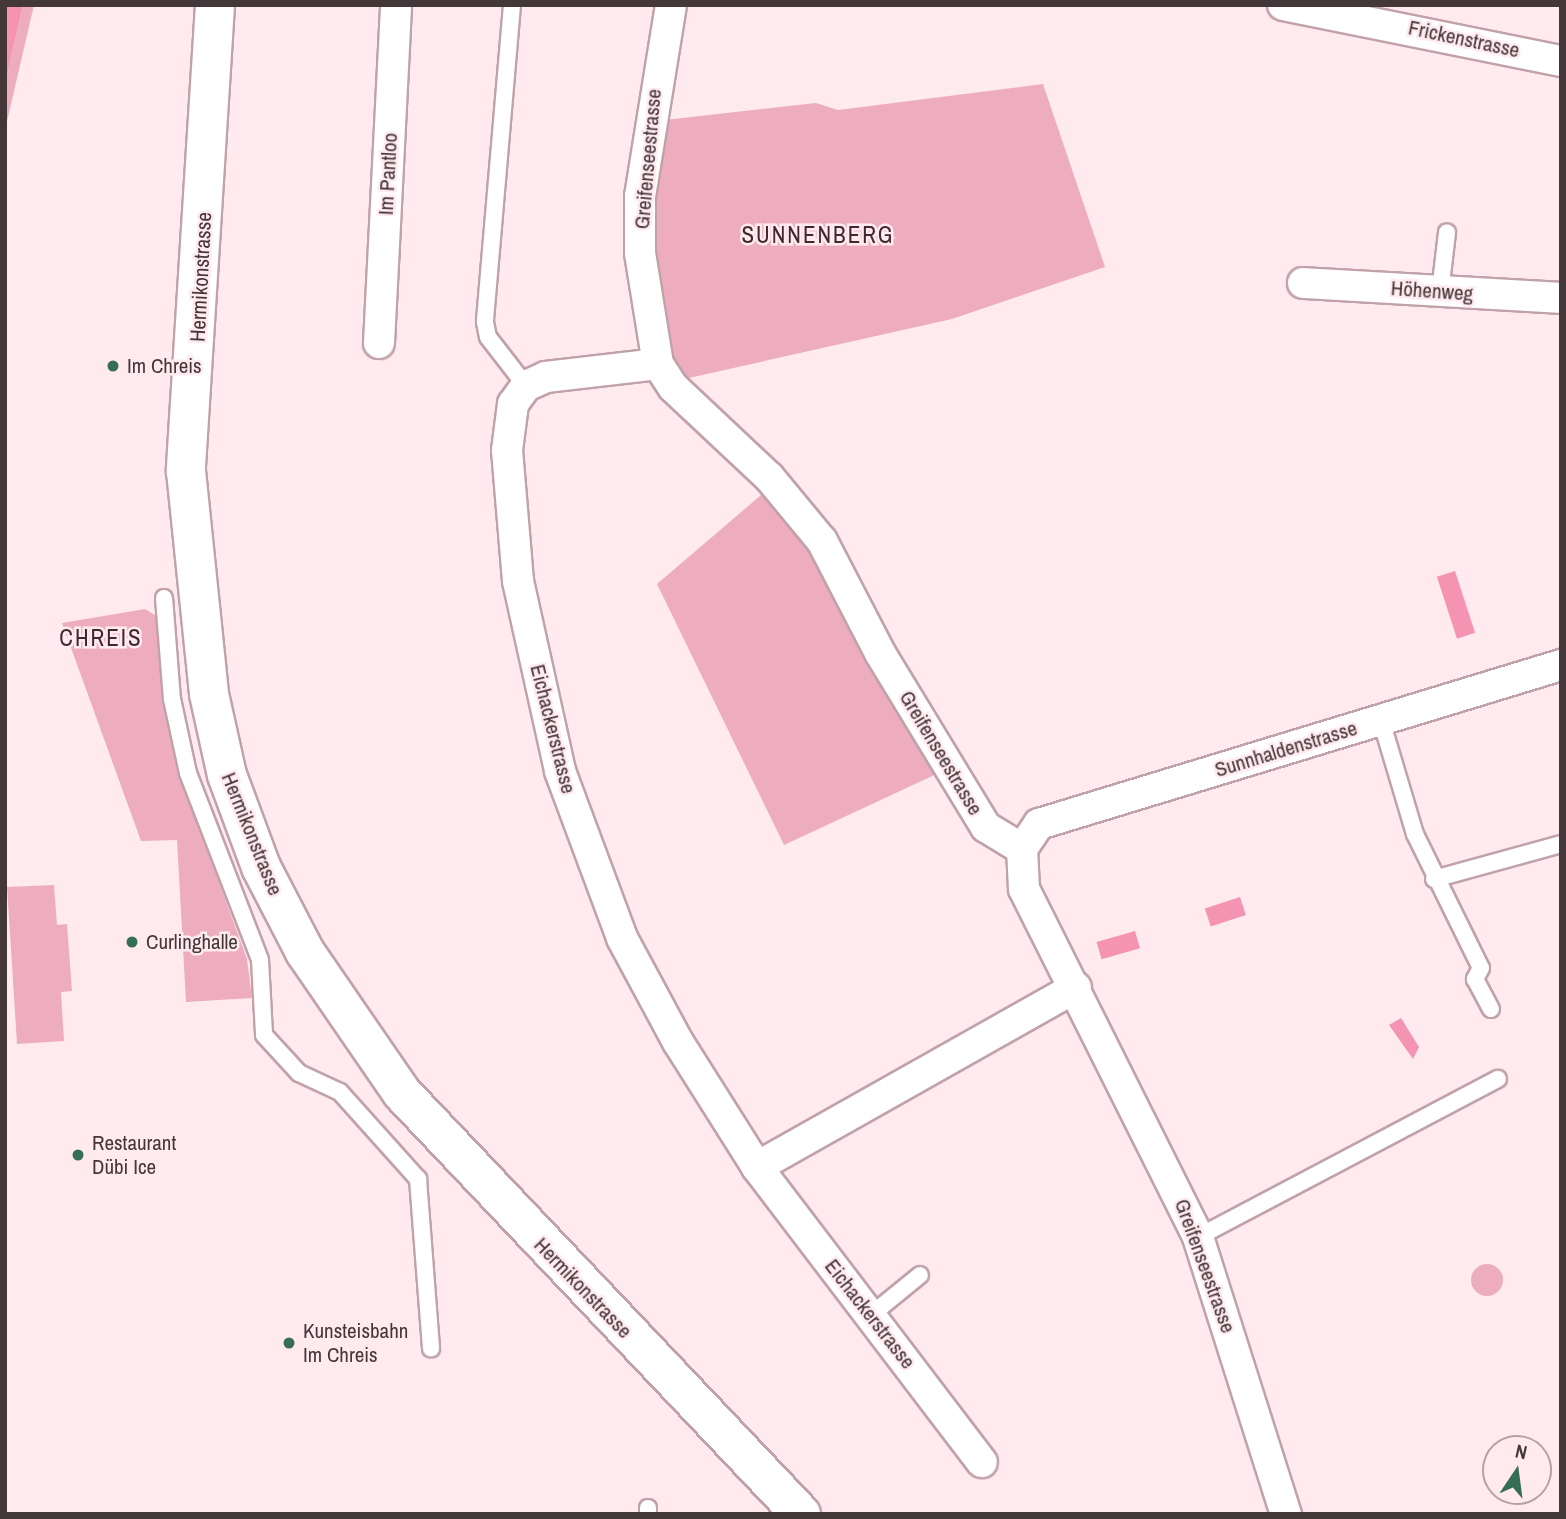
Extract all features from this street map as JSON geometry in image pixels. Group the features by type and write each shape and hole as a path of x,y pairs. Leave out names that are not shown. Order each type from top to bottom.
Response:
{"street":[{"name":"Hermikonstrasse","path":"215,5 186,471 209,694 227,775 261,867 304,951 402,1093 801,1514"},
{"name":"Im Pantloo","path":"380,343 396,5"},
{"name":"Greifenseestrasse","path":"671,5 640,197 642,266 658,364 673,387 769,477 822,541 880,653 986,827 1022,849 1024,889 1076,987 1198,1237 1286,1514"},
{"name":"Frickenstrasse","path":"1283,5 1561,61"},
{"name":"Höhenweg","path":"1303,283 1561,298"},
{"path":"526,386 546,377 658,364"},
{"name":"Eichackerstrasse","path":"526,386 513,404 507,450 517,568 560,771 622,938 757,1167 982,1462"},
{"name":"Sunnhaldenstrasse","path":"1022,849 1039,824 1561,665"},
{"path":"757,1167 1076,987"}],"lane":[{"path":"512,5 485,322 488,337 526,386"},
{"path":"1440,292 1447,232"},
{"path":"164,598 172,699 188,773 260,960 264,1035 299,1073 340,1092 418,1179 431,1349"},
{"path":"1381,720 1434,879 1481,968 1475,979 1491,1010"},
{"path":"1434,879 1561,844"},
{"path":"1198,1237 1499,1079"},
{"path":"871,1315 920,1275"}],"shaded area":[{"path":"5,5 23,5 5,83"},
{"path":"23,5 34,5 5,130 5,83"},
{"path":"1043,84 1105,267 952,319 680,380 661,350 645,227 656,121 816,103 838,110"},
{"path":"767,490 831,570 943,771 784,845 657,584"},
{"path":"1455,571 1475,633 1457,639 1437,577"},
{"path":"145,609 155,615 179,773 247,959 252,998 186,1002 177,840 141,841 62,623"},
{"path":"54,885 57,925 67,924 72,991 61,992 64,1041 17,1044 7,887"},
{"path":"1240,897 1246,915 1211,927 1205,908"},
{"path":"1135,931 1140,948 1102,959 1097,942"},
{"path":"1401,1018 1419,1047 1413,1059 1389,1025"},
{"path":"1487,1264 1498,1269 1503,1280 1498,1291 1487,1296 1476,1291 1471,1280 1476,1269"}],"place":[{"name":"Im Chreis","path":"113,366"},
{"name":"Curlinghalle","path":"132,942"},
{"name":"Restaurant Dübi Ice","path":"78,1155"},
{"name":"Kunsteisbahn Im Chreis","path":"289,1343"}],"district":[{"name":"SUNNENBERG","path":"818,235"},
{"name":"CHREIS","path":"101,638"}]}
